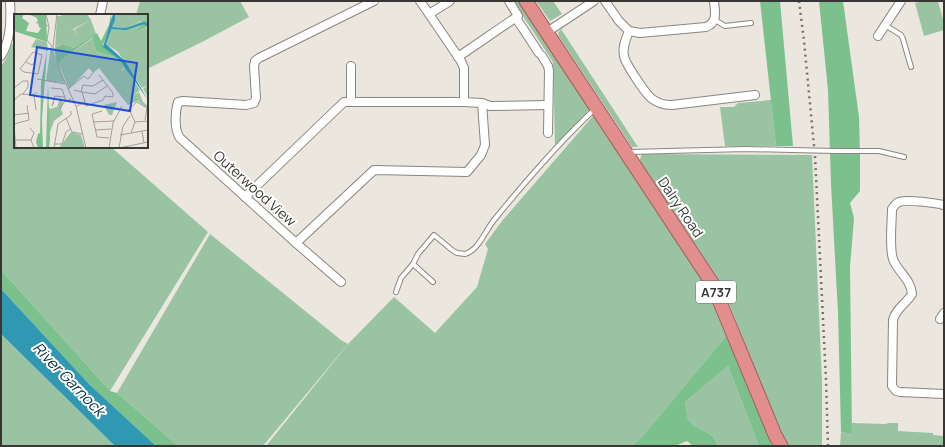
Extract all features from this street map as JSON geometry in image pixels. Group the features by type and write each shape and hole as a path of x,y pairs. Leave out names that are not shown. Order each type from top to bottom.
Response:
{"highway":[{"name":"Dalry Road","path":"526,1 712,283 781,446"}],"street":[{"path":"1,56 10,29 10,1"},
{"path":"100,14 103,1"},
{"name":"Outerwood View","path":"341,282 180,138 176,131 177,106 178,102 183,101 246,105 254,103 256,98 254,66 259,58 374,1"},
{"path":"420,1 464,68 464,102"},
{"path":"429,14 450,1"},
{"path":"509,1 517,17 548,66 548,134"},
{"path":"547,32 594,1"},
{"path":"606,1 620,22 630,31 640,33 706,26 715,20 714,1"},
{"path":"878,36 895,9 902,1"},
{"path":"458,57 517,17"},
{"path":"630,31 625,42 625,62 647,92 655,100 662,103 672,104 755,95"},
{"path":"351,66 352,101"},
{"path":"245,197 344,102 464,102 482,103 490,106 548,105"},
{"path":"296,243 374,170 467,172 481,155 485,145 482,103"},
{"path":"944,205 931,202 901,202 894,205 892,209 891,252 894,262 909,284 912,294 897,310 893,320 892,386 896,391 900,392 944,394"}],"lane":[{"path":"715,20 725,26 752,23"},
{"path":"885,25 901,35 903,38 911,67"},
{"path":"396,292 401,278 434,235 452,250 461,254 468,253 475,248 488,227 541,165 578,124 597,108"},
{"path":"626,152 746,149 879,151 904,157"},
{"path":"413,264 433,282"}],"green space":[{"path":"140,1 240,1 249,17 148,69 148,14 136,14"},
{"path":"513,1 520,1 590,109 555,145 553,62"},
{"path":"536,1 553,1 562,14 550,21"},
{"path":"760,1 780,1 793,146 776,146"},
{"path":"819,1 843,1 859,117 860,191 850,203 854,218 850,267 852,434 841,432 838,313 831,184 828,90"},
{"path":"923,1 938,1 944,23 944,30 924,36 915,3"},
{"path":"561,29 638,147 632,147 559,37 558,33"},
{"path":"12,44 14,45 14,148 112,148 208,232 110,391 1,270 1,66 6,59"},
{"path":"771,100 776,146 725,146 720,107 734,107 738,103"},
{"path":"593,116 706,285 727,335 641,438 632,446 266,446 349,343 394,297 435,333 477,287 488,249 485,244 502,221"},
{"path":"642,154 812,155 822,381 822,446 788,446 783,439 730,306 716,275 639,162"},
{"path":"210,234 341,340 348,344 263,446 178,446 117,393"},
{"path":"1,270 110,391 117,393 178,446 156,446 89,384 1,289"},
{"path":"1,334 115,446 1,446"},
{"path":"727,335 772,446 759,446 728,366 685,402 688,419 693,425 713,436 718,446 693,446 687,441 675,446 632,446 641,438"},
{"path":"728,366 759,446 718,446 713,436 693,425 688,419 685,402"},
{"path":"852,423 898,423 898,431 933,433 933,435 944,436 944,446 840,446 841,432 852,434"}],"water":[{"name":"River Garnock","path":"1,289 89,384 156,446 115,446 1,334"}],"railway":[{"path":"799,1 815,156 828,446"}]}
